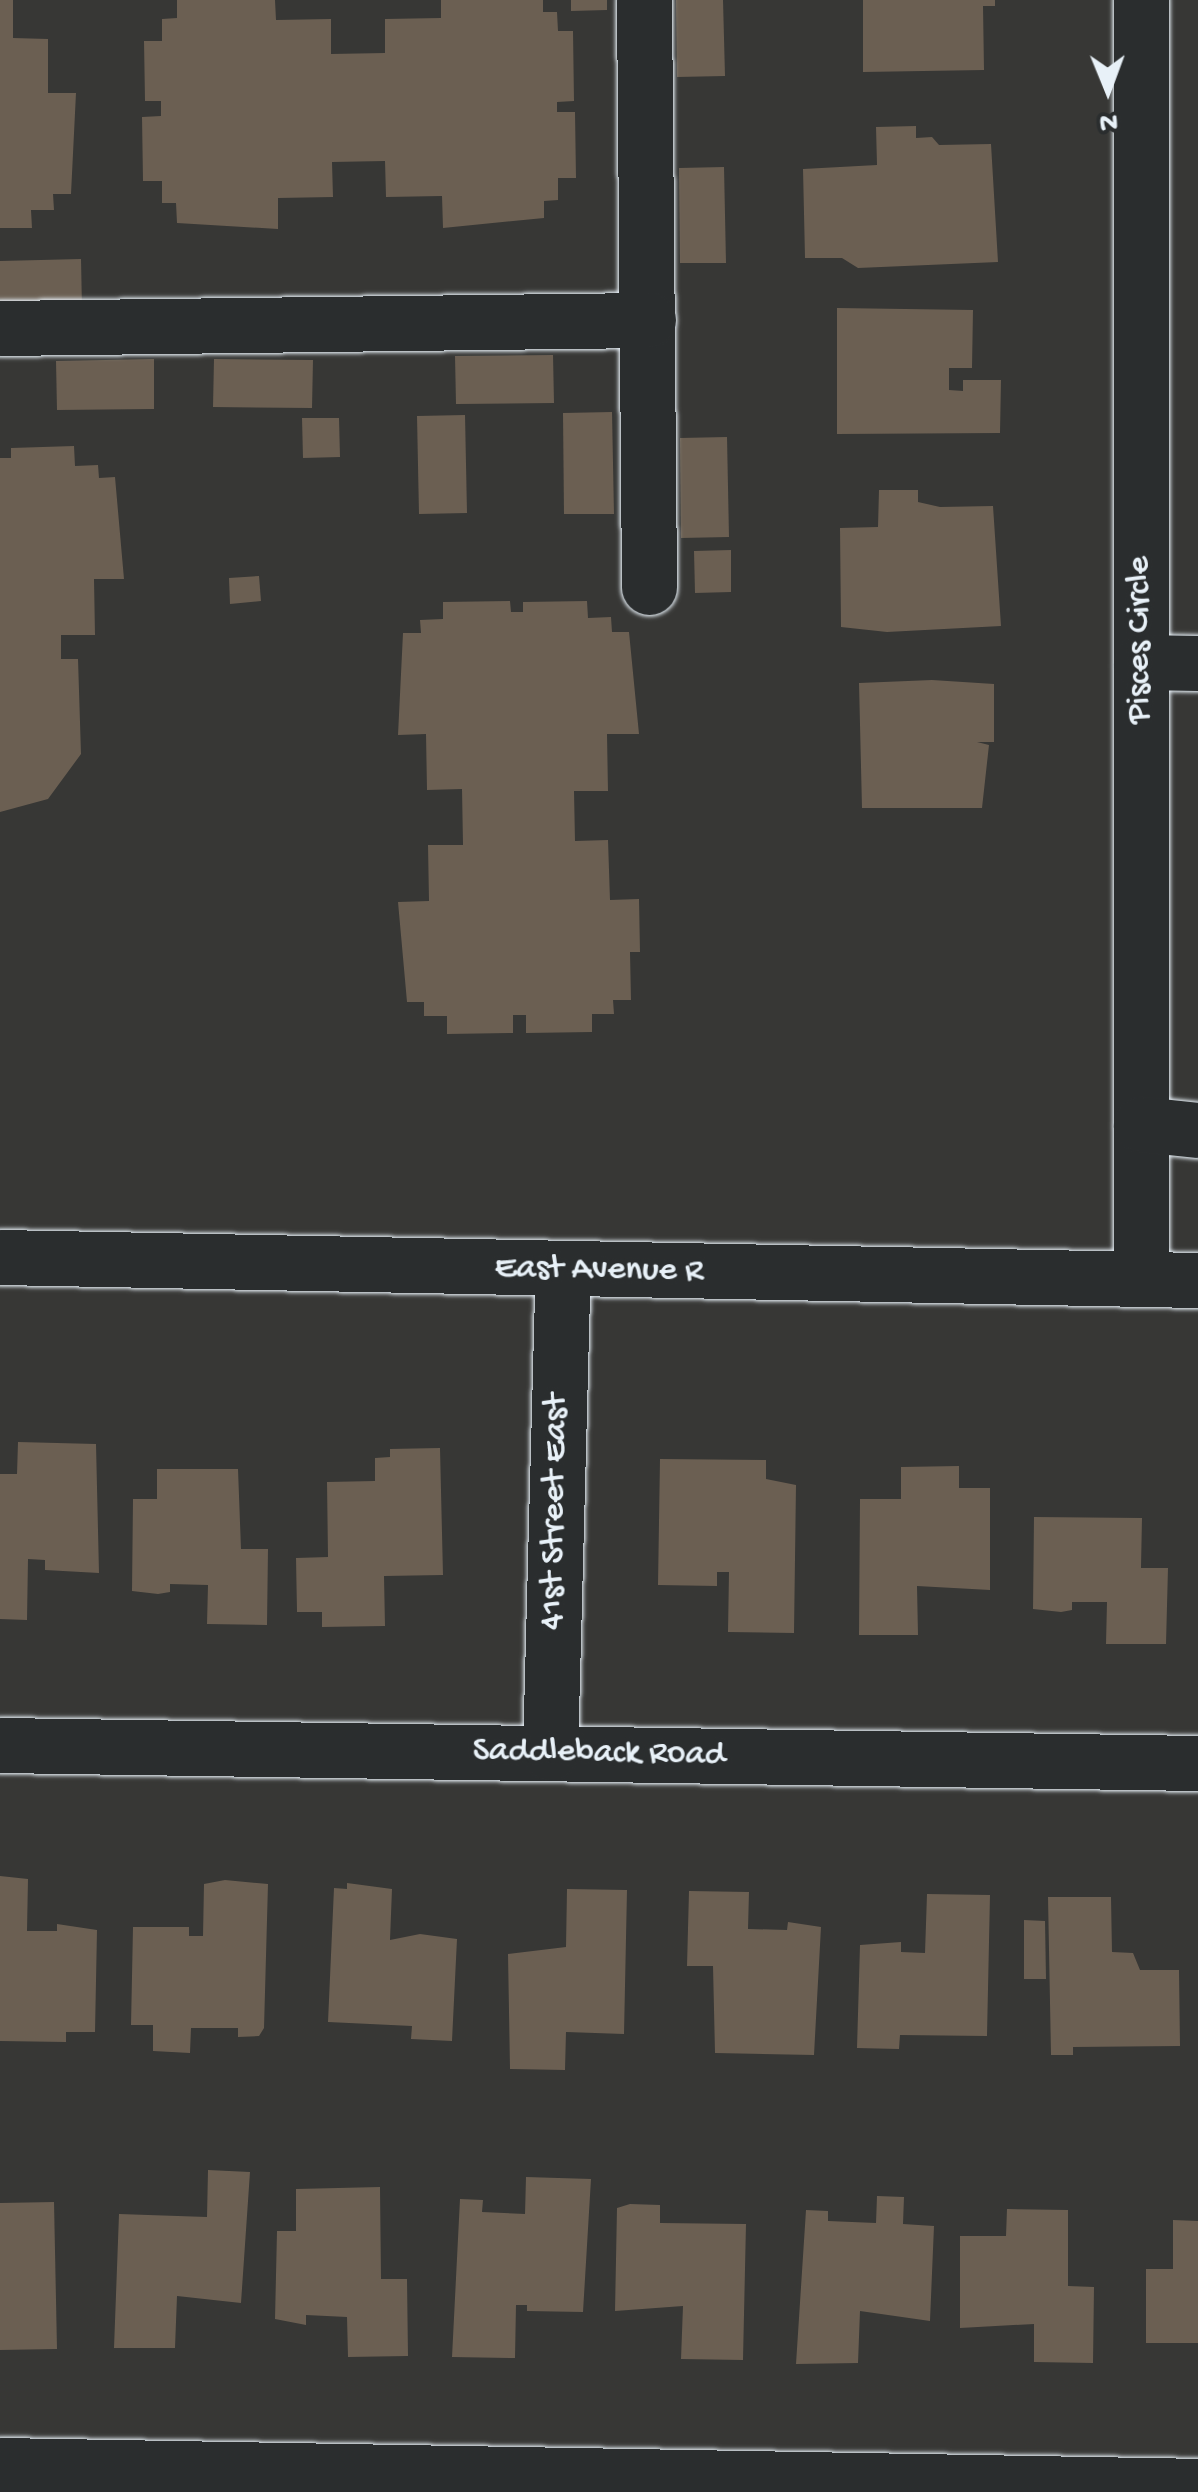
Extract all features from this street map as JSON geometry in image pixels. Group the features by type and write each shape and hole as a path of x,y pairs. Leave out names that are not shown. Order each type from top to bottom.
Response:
{"street":[{"path":"644,0 649,587"},
{"name":"Pisces Circle","path":"1141,0 1141,1280"},
{"path":"0,328 648,320"},
{"path":"1141,662 1198,663"},
{"path":"1141,1124 1198,1130"},
{"name":"East Avenue R","path":"0,1257 562,1271 1198,1280"},
{"name":"41st Street East","path":"550,1753 562,1271"},
{"name":"Saddleback Road","path":"0,1745 1198,1763"},
{"path":"0,2464 1198,2486"}],"building":[{"path":"0,0 13,0 13,38 48,39 48,93 76,93 71,194 53,194 54,210 31,210 32,228 0,228"},
{"path":"177,0 275,0 276,20 331,19 331,54 385,53 385,19 441,18 441,0 543,0 543,12 557,12 558,31 573,31 574,101 557,102 557,112 575,112 576,178 558,178 558,200 544,201 544,218 443,228 442,196 386,197 385,161 332,162 333,197 278,198 278,229 177,223 176,203 162,203 162,181 143,181 142,117 161,116 161,101 145,101 144,41 162,41 162,19 177,18"},
{"path":"571,0 607,0 607,10 571,11"},
{"path":"676,0 723,0 725,76 677,77"},
{"path":"863,0 995,0 995,6 983,6 984,70 863,72"},
{"path":"916,126 916,138 932,137 939,145 991,144 998,262 858,268 842,258 805,258 803,169 877,165 876,127"},
{"path":"724,167 726,263 680,263 679,168"},
{"path":"81,259 82,308 0,310 0,261"},
{"path":"837,308 973,310 972,368 949,368 949,390 963,391 963,380 1001,380 1000,433 837,434"},
{"path":"553,355 554,403 456,404 455,356"},
{"path":"154,359 154,409 57,410 56,361"},
{"path":"214,359 313,360 312,408 213,407"},
{"path":"612,412 614,514 564,514 563,413"},
{"path":"465,415 467,513 419,514 417,416"},
{"path":"302,418 339,418 340,457 303,458"},
{"path":"727,437 729,537 681,538 680,438"},
{"path":"74,446 75,466 98,465 99,478 115,477 124,579 94,579 95,635 61,635 61,659 78,659 81,754 48,799 0,812 0,458 11,458 11,448"},
{"path":"879,490 918,490 918,502 940,507 993,506 1001,626 887,632 841,627 840,528 878,527"},
{"path":"731,550 731,592 695,593 694,551"},
{"path":"259,576 261,601 230,604 229,578"},
{"path":"510,601 511,612 523,612 523,602 587,601 588,618 611,617 612,632 629,632 639,734 607,734 608,791 574,791 575,841 608,840 610,900 639,899 640,952 630,952 631,1000 613,1000 614,1014 592,1014 592,1032 526,1033 526,1015 513,1015 513,1033 447,1034 447,1016 424,1016 424,1002 407,1002 398,902 429,901 428,845 463,845 462,789 427,790 426,734 398,735 403,633 421,633 420,620 443,619 443,602"},
{"path":"932,680 994,684 994,742 977,742 989,745 982,808 862,808 859,683"},
{"path":"18,1442 96,1444 99,1573 45,1570 45,1560 28,1559 27,1620 0,1619 0,1474 17,1474"},
{"path":"440,1448 443,1575 384,1576 385,1626 322,1627 322,1612 297,1612 296,1558 328,1557 327,1482 375,1481 375,1458 390,1457 390,1449"},
{"path":"660,1459 766,1460 766,1479 796,1485 794,1633 728,1632 729,1572 717,1572 717,1586 658,1585"},
{"path":"959,1466 959,1488 990,1488 990,1590 917,1586 918,1635 859,1635 860,1499 901,1499 901,1467"},
{"path":"157,1469 238,1469 241,1549 268,1549 267,1625 207,1624 208,1585 170,1584 170,1592 158,1594 132,1591 133,1499 157,1499"},
{"path":"1034,1517 1142,1518 1141,1568 1168,1568 1166,1644 1106,1644 1107,1602 1072,1602 1072,1610 1061,1612 1033,1609"},
{"path":"0,1876 28,1879 27,1931 57,1931 57,1924 97,1930 95,2032 66,2032 66,2042 0,2041"},
{"path":"225,1880 268,1884 264,2028 259,2036 238,2037 238,2028 191,2028 190,2053 153,2051 153,2025 131,2025 133,1927 189,1927 189,1936 203,1936 204,1884"},
{"path":"347,1883 392,1889 390,1940 420,1934 457,1939 452,2041 411,2039 412,2026 328,2022 334,1888 347,1889"},
{"path":"567,1889 627,1890 624,2034 566,2032 565,2070 510,2069 508,1954 566,1947"},
{"path":"689,1891 749,1892 748,1929 787,1930 788,1922 821,1927 814,2055 715,2053 713,1966 687,1966"},
{"path":"927,1894 990,1895 987,2036 900,2035 899,2049 857,2048 860,1945 901,1942 901,1952 925,1953"},
{"path":"1048,1897 1111,1897 1112,1952 1133,1953 1140,1970 1179,1970 1180,2046 1073,2047 1073,2055 1051,2055"},
{"path":"1024,1920 1045,1921 1046,1979 1024,1979"},
{"path":"208,2170 250,2172 241,2303 177,2296 175,2348 114,2348 119,2214 207,2217"},
{"path":"526,2177 591,2179 583,2312 527,2311 527,2305 516,2305 515,2358 452,2357 460,2199 483,2200 482,2212 525,2214"},
{"path":"380,2187 381,2279 407,2279 408,2356 348,2357 347,2317 306,2315 306,2325 275,2319 277,2231 296,2231 296,2189"},
{"path":"877,2196 904,2197 903,2224 934,2226 930,2321 860,2311 858,2363 796,2364 806,2210 828,2211 828,2221 876,2223"},
{"path":"54,2202 57,2349 0,2350 0,2203"},
{"path":"630,2204 660,2205 660,2223 746,2224 743,2360 681,2359 683,2306 615,2311 617,2208"},
{"path":"1007,2209 1068,2210 1068,2286 1094,2287 1093,2363 1034,2362 1034,2324 960,2328 960,2236 1006,2236"},
{"path":"1173,2220 1198,2221 1198,2343 1146,2343 1146,2269 1173,2269"}]}
